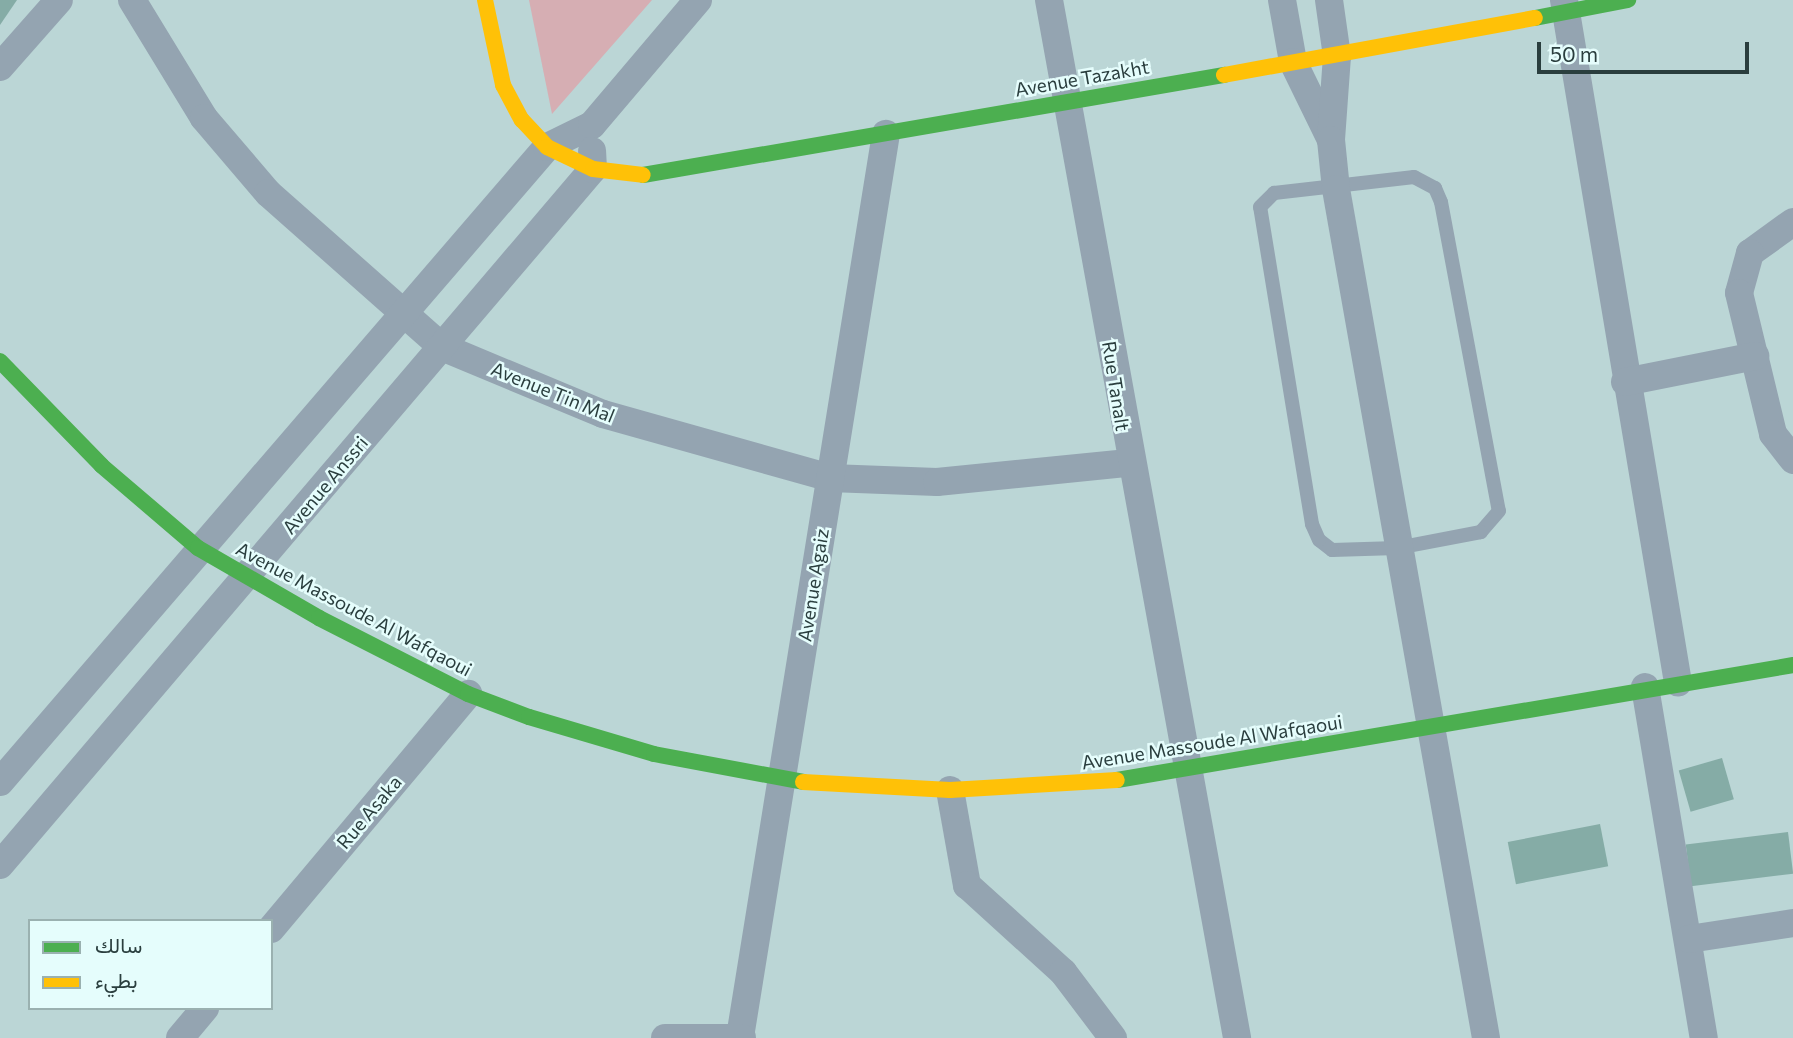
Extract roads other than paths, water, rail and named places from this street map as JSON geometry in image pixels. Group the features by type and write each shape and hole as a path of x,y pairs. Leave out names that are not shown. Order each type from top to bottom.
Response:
{"street":[{"path":"0,67 59,0"},
{"name":"Avenue Tin Mal","path":"132,0 204,118 268,192 403,316 442,347 603,414 831,478 937,482 1129,463"},
{"path":"485,0 503,85 522,121 547,147"},
{"path":"0,782 198,548 403,316 547,147 592,125 698,0"},
{"name":"Rue Tanalt","path":"1049,0 1129,463 1237,1038"},
{"path":"1282,0 1293,62 1331,140"},
{"path":"1329,0 1337,56 1331,140 1336,189 1397,548 1486,1038"},
{"name":"Avenue Tazakht","path":"547,147 593,169 646,175 1337,56 1565,6 1628,0"},
{"path":"1565,6 1625,382 1678,683"},
{"path":"592,125 593,169"},
{"name":"Avenue Agaiz","path":"741,1038 886,134"},
{"name":"Avenue Anssri","path":"0,865 593,169"},
{"path":"1793,222 1750,253 1738,293 1773,434 1793,460"},
{"path":"1625,382 1755,356"},
{"name":"Avenue Massoude Al Wafqaoui","path":"4,376 102,466 198,548 247,577 468,694 654,754 781,781 950,790 1096,783 1187,771 1645,687 1793,665"},
{"path":"1645,687 1704,1038"},
{"name":"Rue Asaka","path":"273,927 468,694"},
{"path":"950,790 967,885 1063,972 1113,1038"},
{"path":"1689,939 1793,923"},
{"path":"180,1038 203,1010"},
{"path":"665,1038 741,1038"}],"lane":[{"path":"1414,177 1439,194 1498,491 1499,511 1481,532 1397,548 1332,550 1315,532 1261,236 1258,214 1268,196 1414,177"}]}
